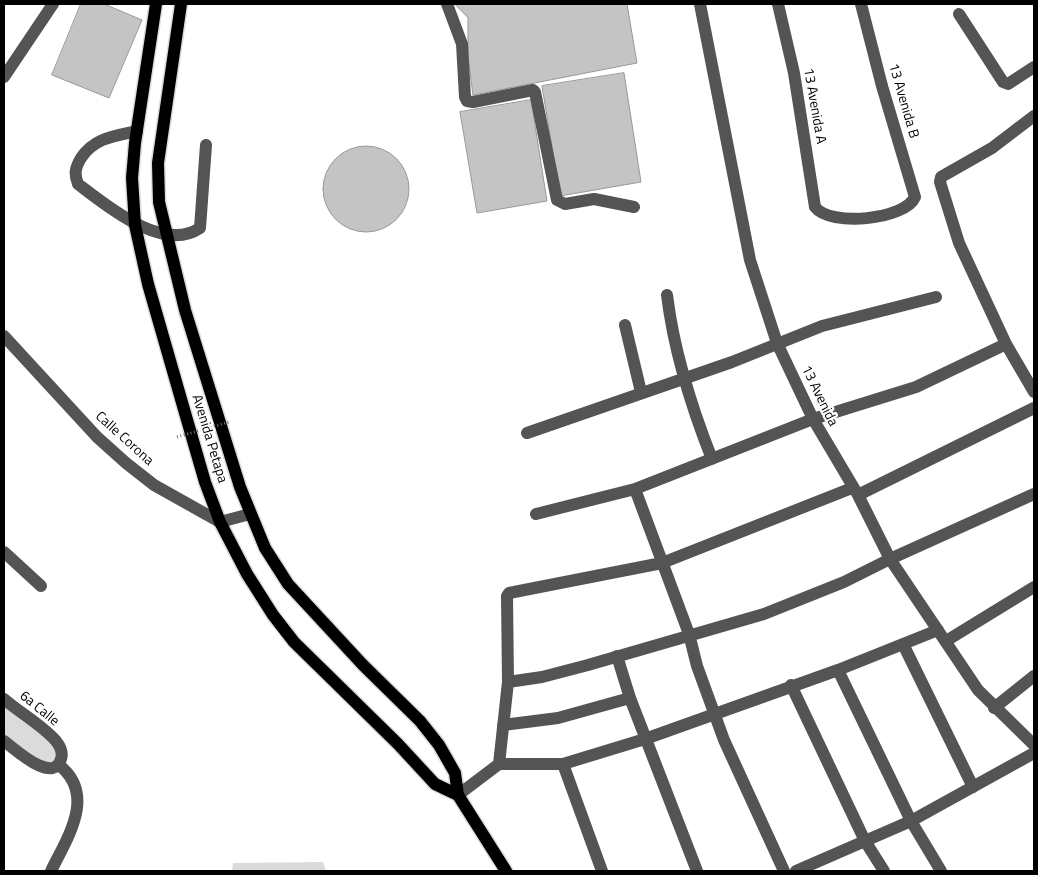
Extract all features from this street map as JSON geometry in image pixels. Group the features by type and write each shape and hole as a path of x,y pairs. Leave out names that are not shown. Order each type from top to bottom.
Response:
{"main road":[{"name":"Avenida Petapa","path":"156,4 132,178 135,225 148,284 178,389 205,482 220,522 246,574 273,615 294,642 398,744 435,784 458,795"},
{"name":"Avenida Petapa","path":"181,4 158,163 159,202 165,235 222,436 250,514 265,548 288,584 362,665 420,722 438,745 455,774 458,795 506,871"}],"street":[{"path":"4,77 53,4"},
{"path":"447,4 462,44 467,101 472,102 533,90 535,92 557,200 564,204 594,199 634,207"},
{"name":"13 Avenida","path":"700,4 750,260 777,344 813,419 855,492 890,559 978,690 994,708 1034,744"},
{"name":"13 Avenida A","path":"778,4 794,73 816,207 821,212 852,220 890,214 911,204"},
{"name":"13 Avenida B","path":"862,4 882,86 915,197 911,204"},
{"path":"959,14 1003,82 1008,84 1034,66"},
{"path":"1034,116 992,148 941,177 940,182 958,243 1006,344 1034,392"},
{"path":"137,131 96,141 77,165 74,176 78,184 135,225 165,235 193,233 200,228 206,145"},
{"path":"667,295 673,336 692,407 712,459"},
{"path":"527,433 685,378 822,326 936,297"},
{"path":"625,325 641,392"},
{"name":"Calle Corona","path":"4,336 90,431 126,463 154,485 220,522"},
{"path":"536,514 636,489 813,419 916,387 1006,344"},
{"path":"499,764 508,682 507,596 509,593 662,563 855,492 1034,408"},
{"path":"636,489 689,634 724,740 784,871"},
{"path":"508,682 542,677 764,614 844,582 890,559 1034,494"},
{"path":"220,522 250,514"},
{"path":"4,552 41,586"},
{"path":"946,641 1034,587"},
{"path":"458,795 499,764 563,764 645,739 715,715 790,685 838,670 938,630"},
{"path":"903,644 973,787"},
{"path":"617,656 645,739 697,871"},
{"path":"838,670 911,820 940,871"},
{"path":"994,708 1034,676"},
{"path":"790,685 865,841 884,871"},
{"path":"503,725 558,718 630,698"},
{"name":"6a Calle","path":"4,699 56,741 62,752 58,765"},
{"path":"4,741 42,767 51,769 58,765 73,782 79,803 72,828 50,871"},
{"path":"796,871 911,820 1034,753"},
{"path":"563,764 577,808 602,871"}],"path":[{"path":"177,437 229,422"}],"shaded area":[{"path":"4,699 60,748 55,767 4,741"},
{"path":"323,862 326,871 232,871 233,863"}],"building":[{"path":"81,4 104,4 142,20 109,98 52,75"},
{"path":"455,4 627,4 637,63 473,95 468,57 468,18"},
{"path":"624,73 641,182 560,196 542,86"},
{"path":"531,100 547,201 477,213 460,112"},
{"path":"366,146 382,150 396,159 405,173 409,189 405,205 396,219 382,228 366,232 350,228 336,219 327,205 323,189 327,173 336,159 350,150"}]}
